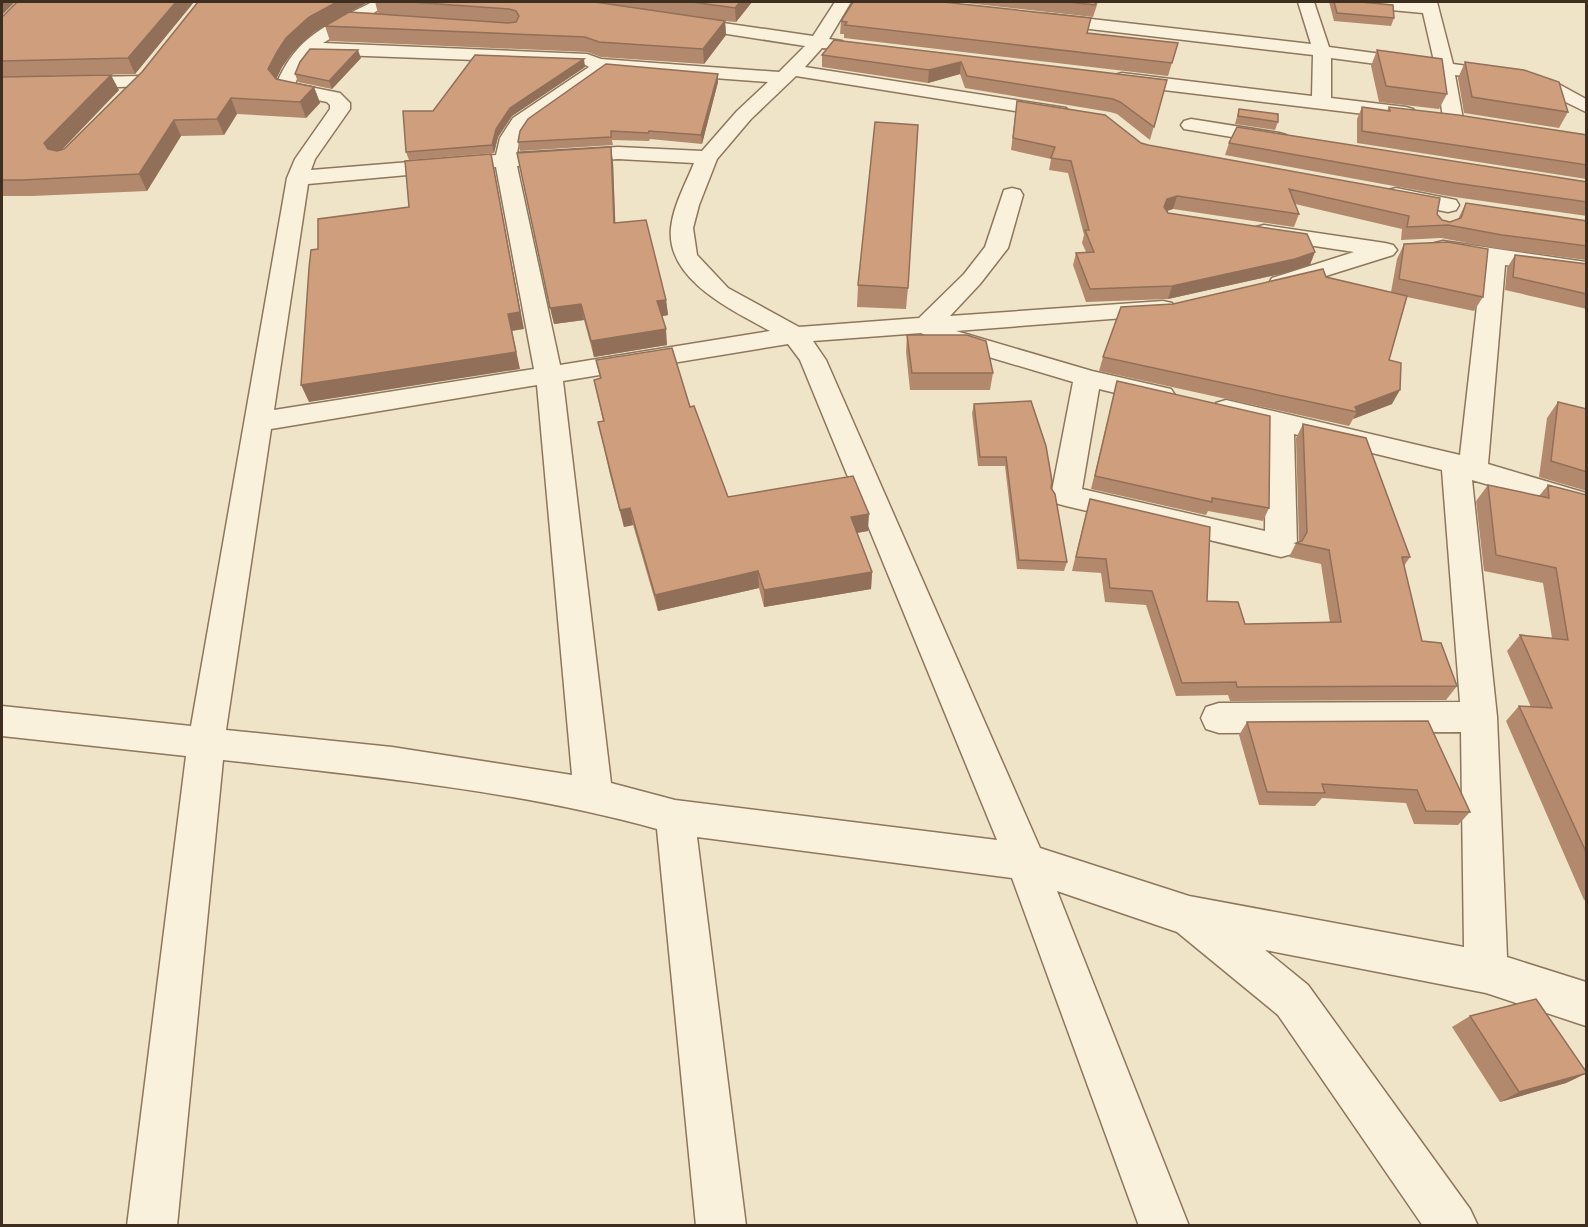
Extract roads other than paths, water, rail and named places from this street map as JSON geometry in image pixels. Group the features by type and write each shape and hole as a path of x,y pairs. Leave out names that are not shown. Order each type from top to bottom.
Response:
{"street":[{"path":"152,1226 206,742 298,178 305,159 339,109 340,103 333,97 290,89 285,85 288,75 306,48 327,31 384,2"},
{"path":"843,2 818,42 744,115 707,157 688,205 682,228 686,256 719,293 795,335 813,360 1026,862 1164,1226"},
{"path":"1306,2 1322,51 1321,103"},
{"path":"1359,2 1431,5 1445,67 1453,119"},
{"path":"1030,17 1322,51 1518,78 1548,86 1587,106"},
{"path":"351,19 385,21"},
{"path":"668,19 853,47"},
{"path":"486,55 503,39"},
{"path":"306,48 587,59 598,64 788,74 1074,115"},
{"path":"126,98 155,64"},
{"path":"593,795 549,376 505,160 510,138 520,122 598,69 598,64"},
{"path":"1108,77 1475,123"},
{"path":"2,85 141,82"},
{"path":"1201,89 1188,135 1295,141"},
{"path":"298,178 505,160 618,153 707,157"},
{"path":"1378,191 1471,208"},
{"path":"926,326 972,279 996,248 1012,195"},
{"path":"1261,287 1296,280 1413,248 1448,205"},
{"path":"1244,229 1587,269"},
{"path":"1486,972 1479,717 1465,467 1494,257"},
{"path":"258,422 795,335 1180,305"},
{"path":"926,326 951,338 1087,378 1280,421 1465,467 1587,503"},
{"path":"1087,378 1066,496 1281,546 1280,421"},
{"path":"1219,718 1479,717"},
{"path":"2,721 392,763 593,795 675,817 1026,862 1189,916 1486,972 1587,1004"},
{"path":"675,817 721,1226"},
{"path":"1189,916 1293,1000 1453,1226"}]}
